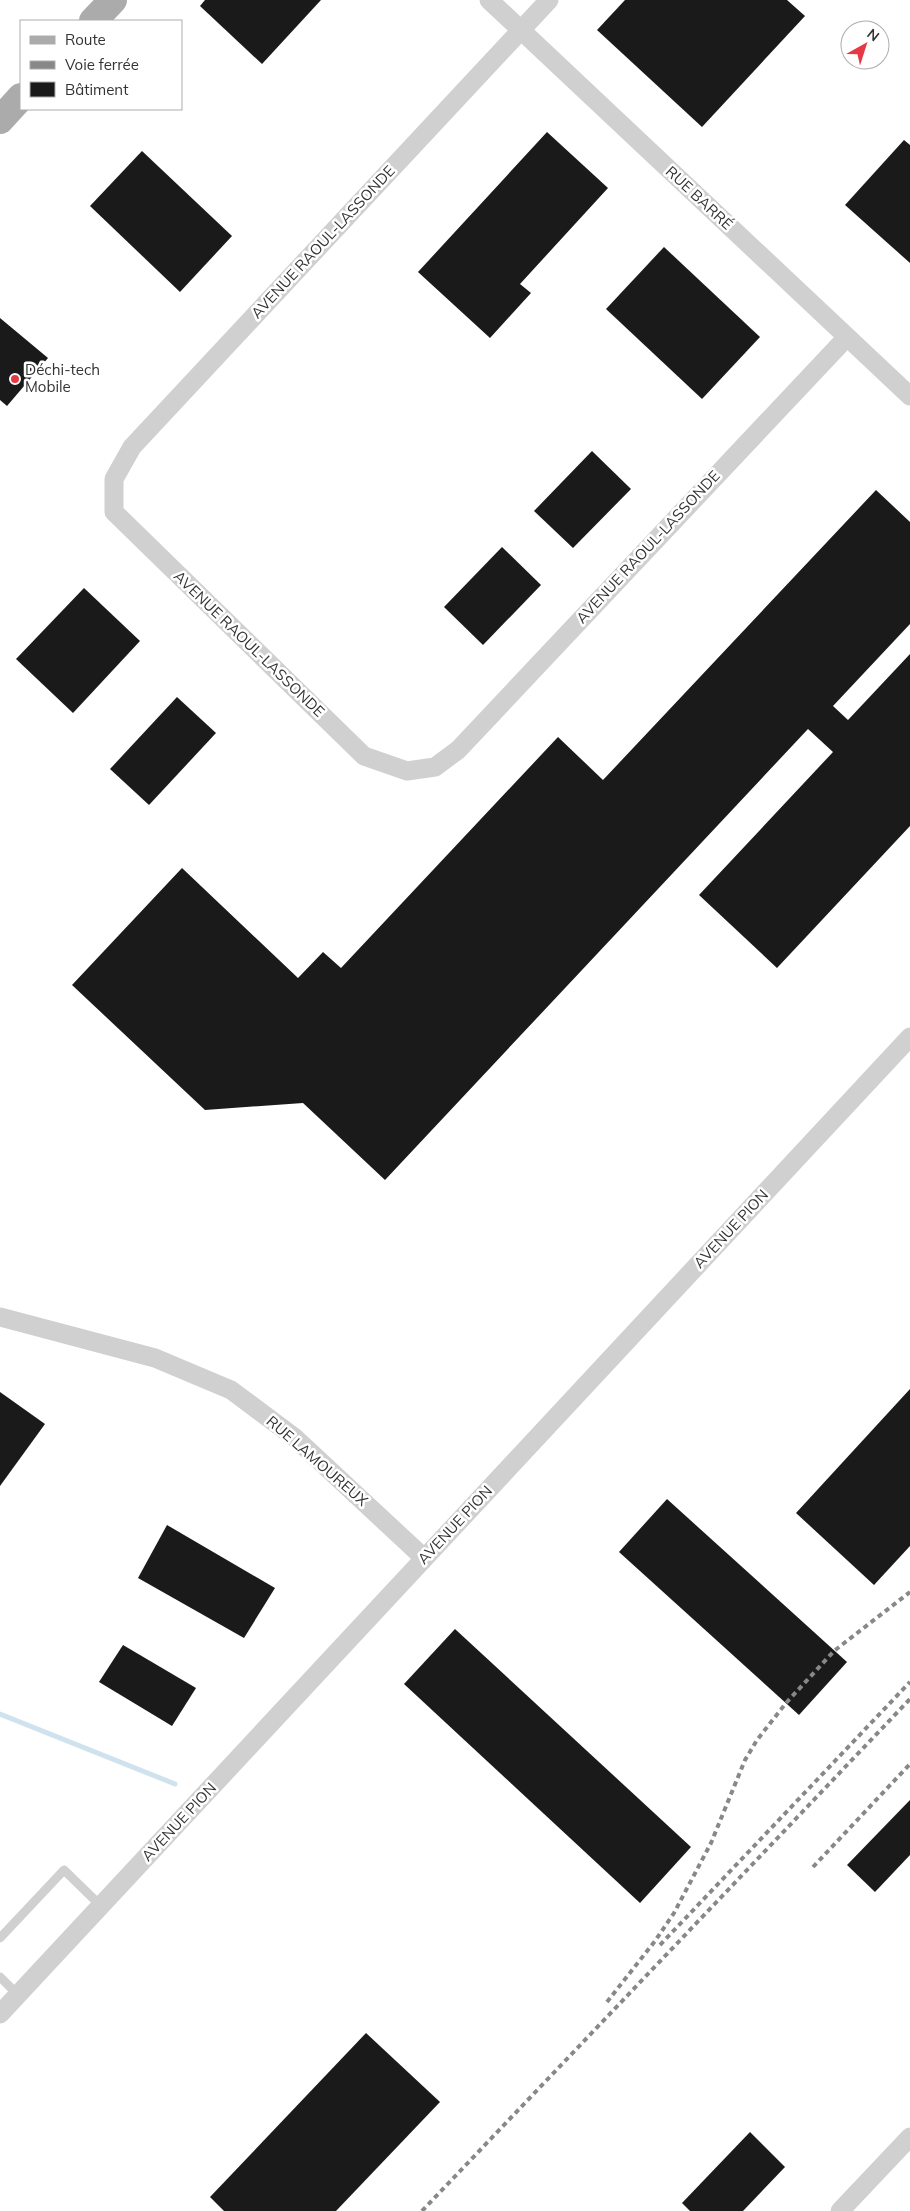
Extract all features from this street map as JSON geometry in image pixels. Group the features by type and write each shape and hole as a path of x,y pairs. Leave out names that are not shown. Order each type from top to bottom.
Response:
{"main road":[{"path":"94,20 113,0"},
{"path":"0,120 20,98"}],"street":[{"name":"RUE BARRÉ","path":"489,0 910,396"},
{"name":"AVENUE RAOUL-LASSONDE","path":"549,0 132,447 114,478 114,512 364,756 407,771 435,766 458,750 847,337"},
{"name":"AVENUE PION","path":"0,2014 910,1037"},
{"name":"RUE LAMOUREUX","path":"0,1317 155,1358 231,1390 294,1437 424,1558"},
{"path":"843,2210 910,2137"}],"lane":[{"path":"0,1938 64,1870 102,1906"},
{"path":"0,1978 18,1995"}],"building":[{"path":"205,0 321,0 262,64 200,6"},
{"path":"625,0 787,0 805,16 702,127 597,30"},
{"path":"547,132 608,188 520,284 531,293 490,338 418,272"},
{"path":"904,140 910,145 910,263 845,205"},
{"path":"142,151 232,236 180,292 90,206"},
{"path":"664,247 760,337 702,399 606,309"},
{"name":"Déchi-tech Mobile","path":"0,318 48,358 7,406 0,400"},
{"path":"592,451 631,489 573,548 534,511"},
{"path":"876,490 910,522 910,624 833,706 848,720 910,654 910,826 777,968 699,895 833,752 808,729 385,1180 303,1103 205,1110 72,985 182,868 298,978 323,952 341,968 558,737 603,780"},
{"path":"502,547 541,585 483,645 444,607"},
{"path":"84,588 140,641 73,713 16,659"},
{"path":"177,697 216,733 149,805 110,769"},
{"path":"910,1389 910,1546 874,1585 796,1513"},
{"path":"0,1392 45,1424 0,1486"},
{"path":"667,1499 847,1662 799,1715 619,1552"},
{"path":"167,1525 275,1588 244,1638 138,1578"},
{"path":"455,1629 691,1847 640,1903 404,1684"},
{"path":"123,1645 196,1688 172,1726 99,1682"},
{"path":"910,1800 910,1855 875,1892 847,1865"},
{"path":"366,2033 440,2102 336,2211 224,2211 210,2197"},
{"path":"750,2132 785,2167 743,2211 690,2211 682,2203"}],"waterway":[{"path":"0,1714 175,1784"}],"railway":[{"path":"607,2002 655,1941 674,1913 711,1843 745,1760 757,1740 786,1703 834,1651 910,1592"},
{"path":"660,1945 910,1682"},
{"path":"422,2211 910,1699"},
{"path":"813,1867 910,1764"}],"place":[{"name":"Déchi-tech Mobile","path":"15,379"}]}
